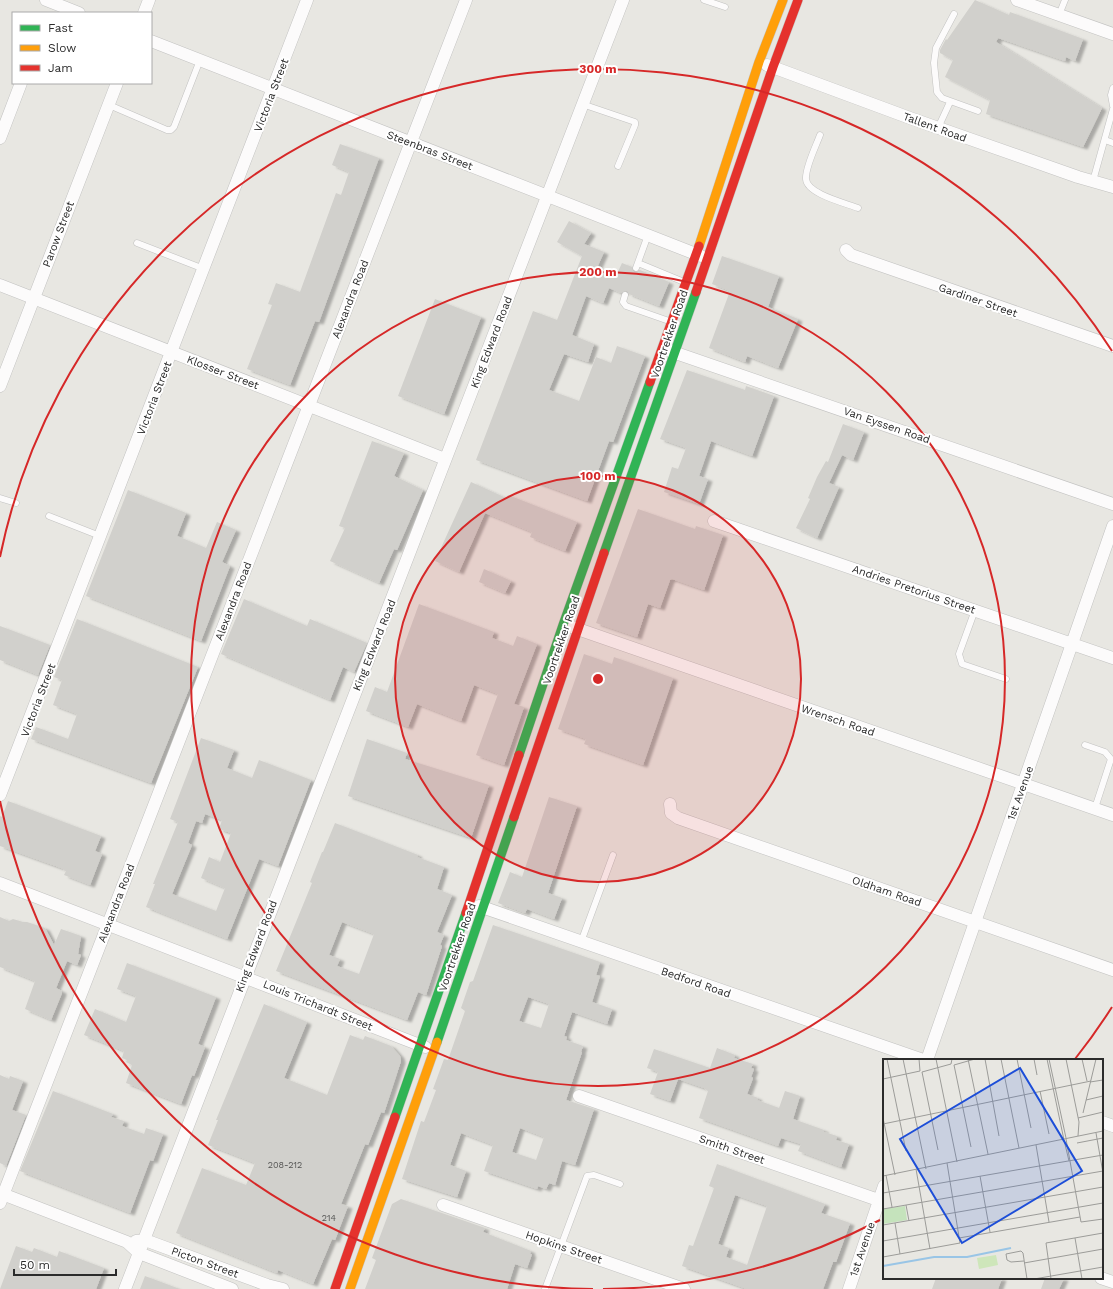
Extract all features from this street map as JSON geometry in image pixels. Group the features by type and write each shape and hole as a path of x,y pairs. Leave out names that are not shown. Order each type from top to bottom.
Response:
{"main road":[{"name":"Voortrekker Road","path":"336,1289 421,1046 564,625 695,254 759,62 783,0"},
{"name":"Voortrekker Road","path":"350,1289 484,908 577,629 709,258 773,67 798,0"}],"street":[{"path":"144,12 149,0"},
{"name":"Victoria Street","path":"0,795 307,0"},
{"name":"Alexandra Road","path":"1,1196 466,0"},
{"name":"King Edward Road","path":"125,1289 623,0"},
{"path":"1017,0 1113,34"},
{"path":"49,5 75,12"},
{"name":"Steenbras Street","path":"152,41 695,254 709,258"},
{"name":"Tallent Road","path":"759,62 938,128 1093,181 1113,186"},
{"path":"0,138 21,84"},
{"name":"Parow Street","path":"0,386 117,84"},
{"name":"Gardiner Street","path":"846,250 851,255 1113,346"},
{"name":"Klosser Street","path":"0,285 446,459"},
{"name":"Van Eyssen Road","path":"661,348 1113,504"},
{"name":"Andries Pretorius Street","path":"714,520 1113,658"},
{"name":"1st Avenue","path":"927,1059 1113,526"},
{"name":"Wrensch Road","path":"564,625 1113,815"},
{"name":"Oldham Road","path":"670,804 671,813 678,818 1113,970"},
{"name":"Louis Trichardt Street","path":"0,883 434,1050"},
{"name":"Bedford Road","path":"470,902 921,1059"},
{"name":"Smith Street","path":"579,1096 882,1202"},
{"path":"1103,1122 1113,1126"},
{"name":"Picton Street","path":"1,1196 127,1242 139,1253 232,1289"},
{"name":"1st Avenue","path":"849,1289 882,1202"},
{"name":"Hopkins Street","path":"443,1205 684,1289"},
{"name":"Picton Street","path":"127,1242 144,1240 267,1285 283,1289"},
{"path":"1103,1279 1113,1282"}],"lane":[{"path":"704,0 726,8"},
{"path":"1059,15 1065,0"},
{"path":"954,14 937,44 934,63 937,92 942,98 950,102 978,111"},
{"path":"109,104 167,130 171,130 174,127 200,60"},
{"path":"1093,181 1113,107 1111,95 1113,88"},
{"path":"938,128 950,102"},
{"path":"582,104 634,122 635,126 618,166"},
{"path":"820,135 806,177 807,184 812,191 858,208"},
{"path":"1105,140 1113,143"},
{"path":"648,235 637,266 685,282"},
{"path":"137,243 204,269"},
{"path":"625,295 623,302 628,306 671,322"},
{"path":"0,498 16,503"},
{"path":"49,516 100,536"},
{"path":"975,610 959,654 960,661 962,664 1006,679"},
{"path":"1086,745 1105,752 1111,759 1095,808"},
{"path":"582,942 612,855"},
{"path":"545,1289 587,1176 594,1175 620,1184"}],"building":[{"path":"975,0 1009,15 1010,12 1083,39 1075,61 1066,57 1065,61 998,38 996,42 1102,108 1083,147 986,114 990,100 945,77 953,60 940,53 940,50 946,39 947,40"},
{"path":"340,144 379,158 319,322 315,321 290,385 247,369 272,305 268,304 276,283 300,292 336,193 341,195 349,172 332,165"},
{"path":"569,221 591,233 584,244 604,252 596,270 615,278 622,263 632,267 634,272 640,270 669,282 659,306 629,294 627,291 621,293 609,288 603,303 586,296 572,335 594,344 588,362 564,354 549,390 579,401 596,357 611,363 617,346 645,356 613,442 609,441 587,501 476,460 533,311 557,320 582,256 557,242"},
{"path":"722,256 779,276 768,307 798,319 778,368 747,356 745,362 709,348 730,291 712,284"},
{"path":"435,299 481,317 444,414 398,396"},
{"path":"687,370 745,390 746,386 774,396 752,456 711,441 699,476 708,479 699,504 664,492 672,467 678,469 686,448 660,439"},
{"path":"843,424 864,432 853,460 842,455 829,483 839,487 817,538 796,528 810,499 808,498 817,477 826,461 828,462"},
{"path":"372,441 404,453 394,476 423,490 397,550 394,549 379,583 330,561 345,528 339,526"},
{"path":"471,482 506,498 508,495 577,522 565,551 530,537 532,532 485,513 459,572 435,561"},
{"path":"128,490 186,513 177,536 206,548 217,522 236,530 222,562 230,566 201,641 86,596"},
{"path":"638,509 695,529 696,526 723,535 704,590 672,579 670,580 660,608 648,604 637,637 596,623"},
{"path":"484,569 511,581 505,593 479,582"},
{"path":"244,599 307,626 310,619 367,643 354,672 343,667 330,700 221,654"},
{"path":"419,604 494,632 492,638 513,646 517,636 537,644 514,704 524,707 504,765 476,755 498,694 474,685 461,721 417,704 408,727 366,711 375,687 387,692"},
{"path":"77,619 198,667 151,783 31,739 36,727 68,739 77,714 53,705 62,680 54,677"},
{"path":"0,626 50,645 38,675 0,660"},
{"path":"584,654 612,664 614,657 673,678 643,765 584,744 586,739 558,729"},
{"path":"201,738 234,750 227,768 252,778 259,760 311,780 278,866 259,859 227,939 146,907 155,884 153,884 178,822 170,819","holes":["205,814 222,820 219,829 231,833 220,862 209,857 201,878 225,888 216,911 172,894 192,845 188,843 196,821 202,823"]},
{"path":"367,739 407,753 405,759 489,785 471,838 348,796"},
{"path":"549,797 577,806 548,893 562,898 554,919 527,909 525,913 498,903 510,872 522,877"},
{"path":"8,801 101,836 95,851 102,854 90,885 64,875 66,871 63,870 64,869 0,846 0,816 2,817"},
{"path":"335,823 418,855 417,857 444,867 437,889 452,895 437,932 444,935 440,945 442,946 426,995 418,992 407,1020 276,971","holes":["342,922 374,934 359,974 337,966 340,959 329,955"]},
{"path":"0,917 9,921 13,919 45,928 54,945 61,929 81,936 78,954 81,955 77,965 67,961 56,988 62,991 62,993 51,1020 25,1009 35,981 0,967"},
{"path":"493,925 600,962 596,975 600,976 592,1002 612,1009 607,1024 572,1012 564,1036 567,1037 566,1040 583,1046 566,1100 594,1109 575,1165 562,1161 555,1185 549,1183 546,1189 538,1186 537,1189 484,1171 493,1145 461,1133 450,1165 466,1171 457,1197 402,1179 421,1121 424,1122 436,1090 433,1089 444,1059 448,1060 465,1011 461,1008 470,982 473,981","holes":["528,997 549,1004 541,1028 519,1021","520,1128 544,1137 536,1160 512,1152"]},
{"path":"127,963 216,997 198,1044 205,1047 181,1104 126,1083 132,1065 126,1062 127,1060 122,1058 124,1051 84,1035 95,1009 126,1022 136,996 117,989"},
{"path":"264,1004 307,1022 284,1078 327,1095 350,1035 363,1040 365,1036 391,1046 400,1056 401,1061 384,1113 381,1112 368,1145 365,1144 341,1204 348,1206 335,1240 332,1239 313,1284 278,1270 277,1273 176,1233 202,1168 246,1185 255,1163 208,1145 218,1120 216,1120"},
{"path":"717,1048 735,1055 734,1058 753,1064 751,1068 754,1069 751,1077 753,1078 747,1094 758,1098 757,1100 779,1108 785,1091 800,1096 793,1119 824,1130 824,1132 837,1136 836,1140 849,1144 841,1167 798,1151 801,1144 781,1138 778,1146 699,1118 708,1091 704,1088 678,1079 670,1101 650,1094 658,1072 647,1068 654,1049 710,1068"},
{"path":"0,1075 9,1079 10,1076 23,1081 12,1110 26,1115 6,1166 0,1163"},
{"path":"53,1091 113,1114 111,1117 124,1121 122,1126 144,1134 146,1128 163,1134 153,1161 150,1160 130,1213 20,1171"},
{"path":"717,1164 825,1204 821,1213 850,1223 836,1262 833,1262 823,1289 747,1289 682,1266 689,1245 693,1246 714,1188 709,1186","holes":["735,1195 767,1206 747,1265 726,1257 729,1248 718,1244"]},
{"path":"401,1199 485,1228 483,1232 531,1251 530,1254 532,1254 527,1268 515,1264 507,1289 365,1289 376,1260 372,1258 392,1204"},
{"path":"16,1246 32,1252 34,1248 57,1257 59,1251 104,1268 96,1289 0,1289"},
{"path":"145,1276 177,1288 177,1289 140,1289"},
{"path":"936,1279 1002,1279 998,1289 932,1289"},
{"path":"1045,1279 1064,1279 1059,1289 1041,1289"}],"traffic: fast":[{"path":"604,553 696,292"},
{"path":"519,755 563,625 650,382"},
{"path":"437,1042 514,817"},
{"path":"395,1117 466,913"}],"traffic: slow":[{"path":"699,246 759,62 783,0"},
{"path":"350,1289 437,1042"}],"traffic: jam":[{"path":"696,292 773,67 798,0"},
{"path":"650,382 699,246"},
{"path":"514,817 604,553"},
{"path":"466,913 519,755"},
{"path":"335,1289 395,1117"}]}
